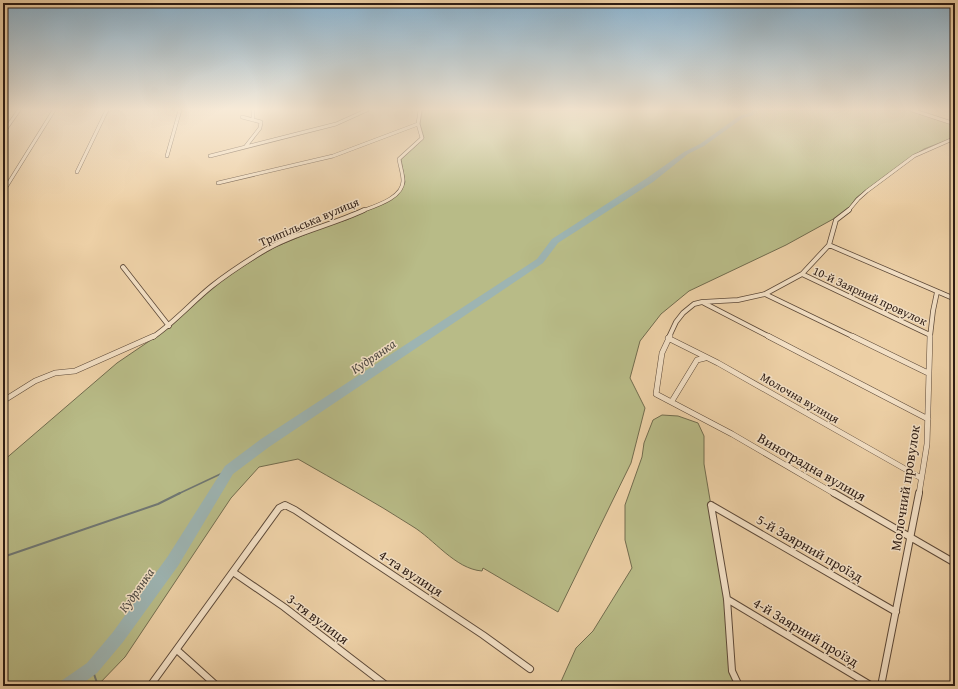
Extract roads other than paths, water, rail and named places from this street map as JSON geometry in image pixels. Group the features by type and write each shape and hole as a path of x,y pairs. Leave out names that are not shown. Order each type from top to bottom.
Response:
{"street":[{"path":"3,192 5,186 33,142"},
{"path":"77,172 91,142"},
{"path":"167,156 171,142"},
{"path":"245,147 249,142"},
{"path":"210,156 264,142"},
{"path":"218,183 334,156 370,142"},
{"name":"Трипільська вулиця","path":"3,400 35,381 55,373 75,371 152,338 169,326 212,285 260,253 327,224 346,219 389,199 400,191 403,182 399,159 417,142"},
{"path":"668,338 683,313 694,304 702,302 738,300 765,294 802,274 829,245 836,220 847,213 862,195 914,156 945,142"},
{"path":"829,245 955,300"},
{"path":"124,267 169,326"},
{"name":"10-й Заярний провулок","path":"802,274 930,335"},
{"name":"Молочний провулок","path":"881,686 927,443 930,335 933,308 937,292"},
{"path":"765,294 928,373"},
{"path":"702,302 928,419"},
{"name":"Молочна вулиця","path":"668,338 921,478"},
{"name":"Виноградна вулиця","path":"668,338 660,363 656,394 796,471 910,539 955,563"},
{"path":"672,402 697,360 701,358 707,359"},
{"name":"5-й Заярний проїзд","path":"727,599 711,505 896,612"},
{"name":"4-та вулиця","path":"233,572 277,512 285,506 295,510 530,668"},
{"path":"150,686 233,572"},
{"name":"3-тя вулиця","path":"233,572 284,607 387,686"},
{"path":"727,599 732,672 739,686"},
{"name":"4-й Заярний проїзд","path":"727,599 872,686"},
{"path":"177,650 218,686"}],"waterway":[{"name":"Кудрянка","path":"66,686 92,668 118,637 173,561 229,470 265,443 540,261 555,241 650,180 686,153 706,142"},
{"path":"178,494 229,470"},
{"path":"3,557 158,504 178,494"},
{"path":"92,668 98,686"}]}
